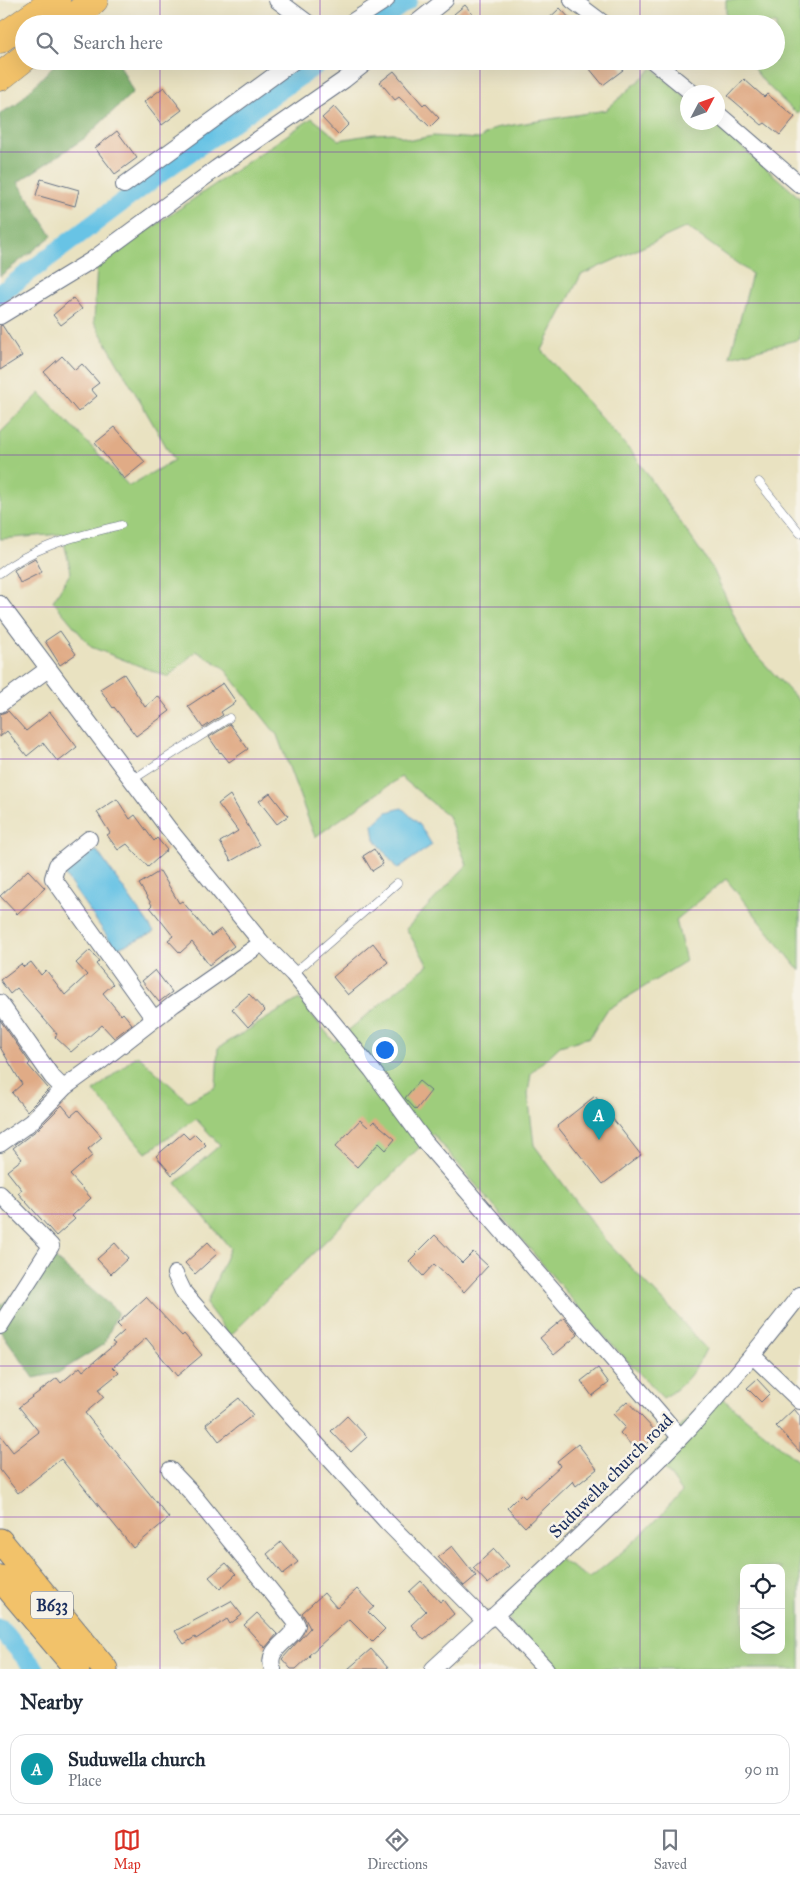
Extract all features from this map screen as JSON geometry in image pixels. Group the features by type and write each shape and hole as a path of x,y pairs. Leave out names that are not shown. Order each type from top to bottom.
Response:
{"highway":[{"path":"34,15 56,0"},
{"path":"76,15 94,0"},
{"path":"0,38 15,28"},
{"path":"0,77 15,65"}],"main road":[{"name":"B633","path":"0,1541 105,1669"},
{"name":"B633","path":"0,1578 77,1669"}],"street":[{"path":"277,0 297,15"},
{"path":"363,15 386,0"},
{"path":"426,15 444,0"},
{"path":"572,0 592,15"},
{"path":"124,185 282,70"},
{"path":"0,316 92,260 357,70"},
{"path":"664,70 682,85"},
{"path":"725,120 800,185"},
{"path":"0,604 168,828 262,944 293,974 372,1070 425,1142 680,1437"},
{"path":"0,704 48,670"},
{"path":"89,839 57,865 53,878 154,1019"},
{"path":"0,1144 31,1122 65,1087 154,1019 262,944"},
{"path":"0,1003 52,1077 65,1087"},
{"path":"0,1194 51,1246 0,1326"},
{"path":"175,1274 184,1293 290,1415 387,1522 546,1669"},
{"name":"Suduwella church road","path":"433,1669 596,1520 680,1437 753,1356 800,1295"},
{"path":"753,1356 800,1401"},
{"path":"170,1470 190,1491 295,1621 297,1626 295,1630 281,1643 272,1656 271,1666 273,1669"}],"lane":[{"path":"759,482 800,532"},
{"path":"0,573 11,564 40,548 121,525"},
{"path":"132,780 229,718"},
{"path":"293,974 397,882"}],"green space":[{"path":"726,0 800,0 800,113 795,112 764,82 755,70 785,70 785,15 726,15"},
{"path":"49,70 122,70 133,92 85,138 18,182 52,236 0,276 0,113 16,105"},
{"path":"651,70 655,70 680,93 680,130 722,130 800,198 800,339 730,357 752,274 687,227 581,275 542,350 634,455 713,569 748,646 800,702 800,971 726,879 676,920 686,961 607,1010 590,1037 560,1046 531,1073 528,1094 534,1145 605,1240 671,1309 706,1349 689,1377 677,1389 663,1398 597,1329 433,1134 230,1336 206,1304 230,1248 176,1183 220,1145 196,1119 146,1153 94,1091 137,1055 188,1101 216,1087 218,1048 299,999 334,1042 428,965 406,929 467,865 448,816 401,777 315,837 277,735 223,667 196,651 168,677 91,647 53,601 71,572 62,534 0,539 0,433 40,393 129,486 174,460 94,322 97,265 312,118 339,140 393,133 412,140 433,136 479,139 495,128 606,110"},
{"path":"53,1257 118,1312 104,1344 58,1373 34,1378 0,1330 0,1306"},
{"path":"712,1390 800,1463 800,1669 553,1669 513,1626 504,1611 559,1559 589,1578 626,1549 661,1516 682,1492 669,1474 652,1457"}],"water":[{"path":"402,808 420,825 432,845 397,869 375,839 373,825 387,812"},
{"path":"97,851 154,932 116,949 64,874 81,856"}],"building":[{"path":"465,5 473,15 455,15"},
{"path":"560,8 567,15 553,15"},
{"path":"591,70 623,70 603,85"},
{"path":"394,71 423,105 425,103 439,118 430,127 399,97 395,100 380,82"},
{"path":"744,79 764,97 767,94 795,117 780,135 765,123 762,125 728,96"},
{"path":"164,87 182,110 162,125 144,102"},
{"path":"334,107 349,124 338,135 322,118"},
{"path":"117,131 137,158 115,174 95,148"},
{"path":"41,179 79,190 75,206 36,195"},
{"path":"73,298 82,309 61,325 53,315"},
{"path":"2,325 22,356 0,370 0,326"},
{"path":"62,356 75,370 82,364 99,383 91,389 97,396 78,412 44,372"},
{"path":"115,427 145,462 124,479 95,443"},
{"path":"35,558 42,572 20,583 14,570"},
{"path":"60,631 76,654 60,665 45,641"},
{"path":"124,674 145,707 158,696 170,711 136,736 100,689"},
{"path":"223,683 236,702 221,712 223,715 203,728 188,706"},
{"path":"8,711 26,731 50,712 77,747 58,762 43,743 27,756 7,731 0,737 0,714"},
{"path":"230,724 248,749 229,762 209,737"},
{"path":"270,793 288,816 277,824 259,801"},
{"path":"230,795 259,845 231,861 220,842 238,831 218,804"},
{"path":"117,799 130,819 135,815 154,841 157,838 167,850 148,867 127,844 118,850 107,835 110,833 97,812"},
{"path":"374,849 383,864 372,871 363,856"},
{"path":"28,870 45,888 17,914 0,896"},
{"path":"160,871 179,903 182,901 211,936 221,929 234,946 209,965 192,942 180,953 168,940 173,936 150,907 152,905 139,884"},
{"path":"373,943 388,962 348,995 333,977"},
{"path":"90,950 99,961 96,964 113,984 103,993 121,1015 123,1013 132,1024 114,1038 102,1025 71,1052 55,1037 57,1034 17,988 10,994 0,980 21,964 24,967 31,962 41,975 46,970 65,995 87,975 76,963"},
{"path":"155,970 172,992 159,1002 142,981"},
{"path":"249,994 265,1011 248,1027 232,1009"},
{"path":"0,1020 30,1063 28,1065 49,1089 27,1111 12,1093 22,1084 0,1047"},
{"path":"419,1081 431,1091 416,1110 405,1098"},
{"path":"595,1096 641,1155 603,1184 557,1126"},
{"path":"62,1105 71,1116 78,1110 102,1137 88,1149 93,1155 70,1175 91,1198 72,1216 75,1219 56,1236 18,1193 22,1190 7,1171 22,1159 13,1148 38,1129"},
{"path":"360,1120 368,1127 374,1121 395,1139 386,1150 379,1143 357,1167 335,1147"},
{"path":"183,1133 189,1139 195,1134 206,1145 172,1175 156,1156"},
{"path":"435,1235 462,1263 473,1252 488,1266 464,1292 434,1264 423,1276 409,1261"},
{"path":"208,1242 218,1253 195,1274 185,1263"},
{"path":"115,1243 128,1258 111,1274 97,1259"},
{"path":"146,1297 182,1336 184,1334 202,1355 177,1376 146,1338 113,1367 119,1373 98,1390 104,1397 85,1413 169,1518 133,1548 61,1459 18,1493 0,1470 0,1435 13,1452 39,1432 19,1407 57,1378 61,1383 80,1367 83,1371 115,1344 112,1342 124,1331 117,1324"},
{"path":"564,1318 578,1335 554,1355 540,1338"},
{"path":"598,1368 609,1383 592,1396 581,1381"},
{"path":"757,1379 770,1393 761,1402 747,1388"},
{"path":"239,1398 253,1415 219,1441 206,1424"},
{"path":"627,1401 658,1434 638,1452 620,1433 625,1427 613,1414"},
{"path":"794,1409 800,1416 800,1452 776,1426"},
{"path":"347,1416 367,1437 351,1452 331,1431"},
{"path":"578,1444 597,1469 576,1486 573,1481 525,1527 507,1508 521,1494 525,1498 560,1466 557,1461"},
{"path":"281,1542 298,1562 283,1574 267,1554"},
{"path":"452,1546 476,1576 464,1586 438,1557"},
{"path":"494,1549 509,1566 488,1584 473,1568"},
{"path":"226,1563 236,1574 220,1589 209,1577"},
{"path":"421,1581 440,1602 443,1600 454,1614 424,1640 411,1625 426,1611 409,1592"},
{"path":"357,1589 374,1607 368,1612 385,1629 372,1642 349,1619 296,1669 291,1669 282,1659 310,1628 302,1613 324,1593 337,1608"},
{"path":"231,1601 242,1615 230,1624 227,1619 196,1639 195,1637 184,1644 175,1631"},
{"path":"257,1613 277,1634 265,1648 244,1625"},
{"path":"371,1649 389,1669 348,1669"}],"waterway":[{"path":"387,15 408,0"},
{"path":"0,294 173,164 309,70"},
{"path":"0,1628 35,1669"}],"place":[{"name":"Suduwella church","path":"599,1140"}]}
